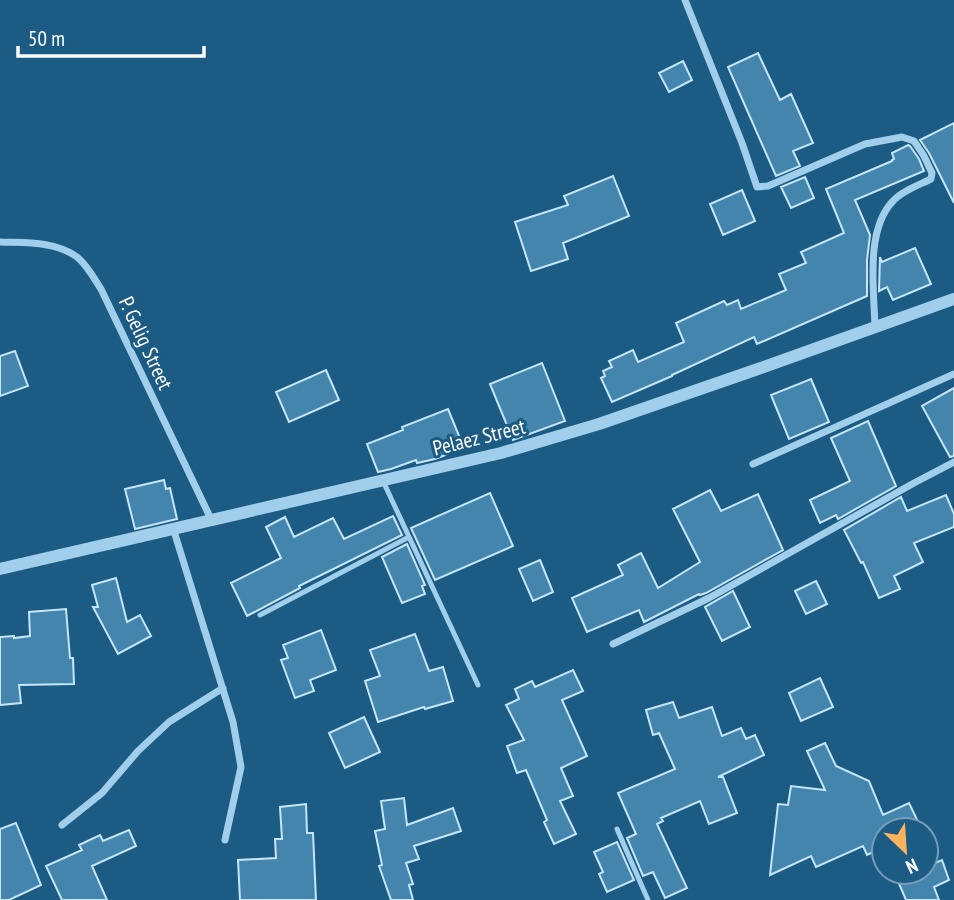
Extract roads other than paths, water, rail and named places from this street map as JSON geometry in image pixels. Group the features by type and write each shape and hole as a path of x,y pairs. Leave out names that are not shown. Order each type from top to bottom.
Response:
{"street":[{"path":"685,0 757,187 768,186 865,144 902,137 914,141 924,156 932,173 931,179 895,198 883,214 877,234 873,269 876,327"},
{"name":"P. Gelig Street","path":"0,242 44,244 76,257 87,267 101,289 211,519"},
{"name":"Pelaez Street","path":"0,569 501,453 598,424 954,299"},
{"path":"753,464 954,374"},
{"path":"613,644 709,598 954,462"},
{"path":"173,528 233,722 241,767 225,840"},
{"path":"62,825 102,793 138,751 169,722 223,688"}],"lane":[{"path":"383,480 478,685"},
{"path":"260,615 409,537"},
{"path":"617,829 648,900"}]}
